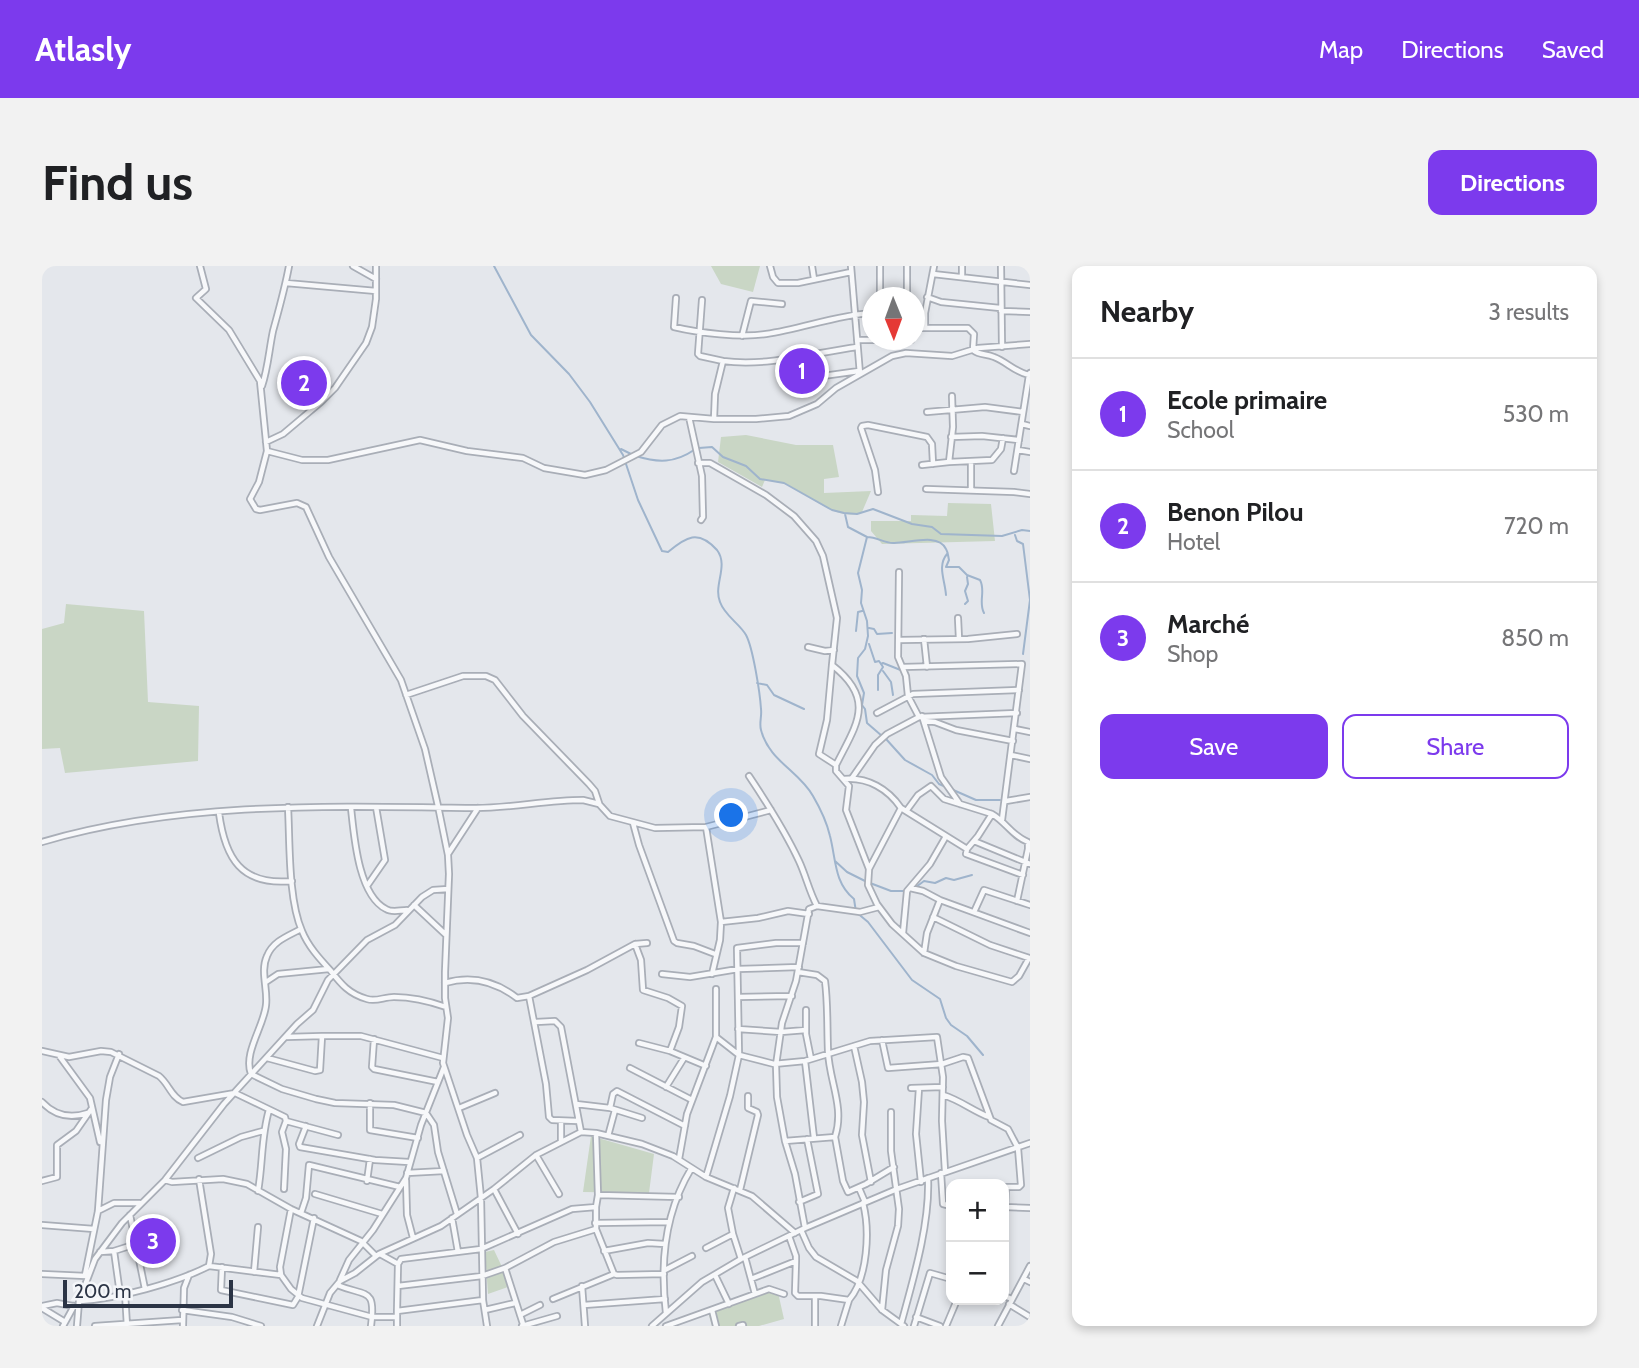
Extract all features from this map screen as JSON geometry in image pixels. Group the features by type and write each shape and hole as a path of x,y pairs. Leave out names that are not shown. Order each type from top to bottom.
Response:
{"street":[{"path":"200,266 206,289 195,298 229,330 261,387 267,451 259,482 250,499 256,509 298,503 306,507 329,557 401,680 425,749 448,855 445,983 448,1018 443,1058 477,1158 481,1198 483,1300 487,1326"},
{"path":"261,387 267,372 289,266"},
{"path":"353,266 361,273 376,279"},
{"path":"266,442 284,434 301,421 335,388 368,338 372,327 376,266"},
{"path":"769,266 775,282 798,283 851,269 859,372"},
{"path":"812,266 814,279"},
{"path":"880,266 880,287"},
{"path":"907,266 907,287"},
{"path":"925,313 934,266"},
{"path":"962,266 962,276"},
{"path":"1001,266 1002,346"},
{"path":"933,274 1030,285"},
{"path":"286,282 376,291"},
{"path":"927,297 941,302 1030,312"},
{"path":"676,298 674,327 742,336 769,334 813,322 862,314"},
{"path":"702,300 700,356 723,361 758,363 858,347"},
{"path":"742,336 751,301 782,304"},
{"path":"925,328 968,328 974,334 973,350"},
{"path":"857,341 862,341"},
{"path":"267,451 302,460 328,460 420,440 467,451 523,458 544,468 585,475 606,470 641,452 662,425 675,417 756,419 789,416 817,404 859,372 892,356 952,356 973,350 1030,344"},
{"path":"906,354 907,350"},
{"path":"973,350 1030,375 1014,471"},
{"path":"715,419 715,394 723,361"},
{"path":"823,376 859,372"},
{"path":"949,462 952,396"},
{"path":"927,412 985,407 1023,412"},
{"path":"689,417 703,485 701,520"},
{"path":"1022,424 1030,426"},
{"path":"878,492 875,470 862,426 927,437 932,444 933,464"},
{"path":"951,437 982,436 1019,440"},
{"path":"922,465 992,460 1001,449 1003,438"},
{"path":"1018,450 1030,452"},
{"path":"971,462 971,491"},
{"path":"698,463 710,463 766,495 804,525 823,556 837,613 827,720 819,754 836,765"},
{"path":"926,489 1030,494"},
{"path":"900,572 898,657 908,696 921,718 941,777 961,804"},
{"path":"958,618 959,639"},
{"path":"900,640 1017,634"},
{"path":"924,639 927,667"},
{"path":"808,647 834,650"},
{"path":"902,667 1021,664 1002,820"},
{"path":"832,665 850,683 858,699 859,720 836,765 838,774 850,789 846,810 869,869 868,885 880,907 892,924 924,953 956,966 1012,982 1019,976 1029,958 990,945 933,917"},
{"path":"406,695 463,676 486,676 495,680 523,716 589,784 599,804 610,816 655,828 706,827 771,810"},
{"path":"1021,676 1030,676"},
{"path":"877,713 908,696 924,693 1019,690"},
{"path":"852,778 875,745 887,734 921,718 1017,713"},
{"path":"921,718 956,730 1013,741"},
{"path":"1015,729 1030,732"},
{"path":"1011,755 1030,757"},
{"path":"749,776 799,861 809,892 817,906"},
{"path":"844,779 862,779 883,789 904,809 945,838 967,849"},
{"path":"869,869 904,809 928,786 933,786 944,799 992,814 1002,820 1017,838 1028,842 1028,864 1017,901"},
{"path":"1006,801 1030,797"},
{"path":"42,842 110,825 288,807 478,808 572,800 599,804"},
{"path":"288,807 292,881 301,929 309,944 347,991 374,1001 397,997 430,1000 446,1007"},
{"path":"367,886 385,860 376,807"},
{"path":"351,808 357,853 367,886 383,908 390,911 408,911"},
{"path":"448,855 478,808"},
{"path":"219,813 226,849 236,865 258,877 280,882 292,881"},
{"path":"992,814 966,854 1023,875"},
{"path":"633,823 674,941 715,954"},
{"path":"706,827 721,922 712,974"},
{"path":"903,934 907,891 930,864 945,838"},
{"path":"974,841 1028,864"},
{"path":"909,887 1030,933"},
{"path":"42,1307 64,1324 77,1304 87,1276 100,1252 130,1214 165,1180 191,1144 251,1074 313,1010 324,986 348,957 367,940 390,928 433,890 448,889"},
{"path":"974,912 984,890 1030,905"},
{"path":"924,953 940,900"},
{"path":"414,905 446,934"},
{"path":"880,907 860,912 817,906 809,909 799,970 781,1032 776,1059 776,1085 799,1202 800,1230 809,1248 816,1257 858,1281 882,1310 902,1325 921,1238 928,1198 928,1178"},
{"path":"721,922 788,911 809,914"},
{"path":"251,1074 249,1066 252,1049 266,1007 264,961 272,946 301,929"},
{"path":"445,983 477,978 502,988 517,998 529,996 587,970 635,944 647,943"},
{"path":"706,1177 739,1055 738,947 803,943"},
{"path":"635,944 641,960 643,990 682,1006 679,1027 670,1051"},
{"path":"265,983 278,974 329,969"},
{"path":"662,974 690,977 738,969 799,970 817,975 825,981 828,1054 839,1110 835,1137 846,1192 871,1182 894,1167"},
{"path":"679,1159 692,1100 716,1037 716,989"},
{"path":"529,996 549,1099 549,1117 552,1120 578,1121"},
{"path":"738,997 792,996"},
{"path":"799,1202 818,1194 810,1139 806,1010"},
{"path":"536,1022 555,1021 561,1027 582,1132"},
{"path":"738,1029 781,1032 806,1030"},
{"path":"267,1058 318,1071 322,1068 322,1036"},
{"path":"286,1037 362,1036 443,1058"},
{"path":"716,1037 739,1055 774,1065 808,1060 881,1040 937,1037 942,1064 943,1204 946,1205"},
{"path":"374,1039 374,1069 438,1082"},
{"path":"881,1040 888,1069 942,1064 968,1058 989,1116 992,1121 1008,1129 1018,1148 1021,1185 1009,1187"},
{"path":"639,1043 670,1051 706,1066"},
{"path":"854,1046 862,1083 862,1135 871,1182"},
{"path":"42,1051 77,1057 101,1051 119,1054 159,1076 174,1096 183,1102 235,1093 285,1117 286,1121 338,1135"},
{"path":"87,1276 98,1211 107,1093 119,1054"},
{"path":"60,1055 86,1092 102,1153"},
{"path":"666,1087 684,1058"},
{"path":"317,1326 349,1260 406,1175 444,1066"},
{"path":"630,1068 692,1100"},
{"path":"251,1074 282,1089 316,1099 335,1103 394,1105 426,1113 434,1125 438,1152 457,1214"},
{"path":"911,1088 943,1087"},
{"path":"919,1088 916,1134 921,1182"},
{"path":"608,1136 613,1094 617,1091 685,1126"},
{"path":"458,1108 495,1093"},
{"path":"943,1095 989,1116"},
{"path":"748,1096 748,1108 758,1115 737,1189 727,1208 733,1234 755,1294"},
{"path":"42,1102 53,1112 65,1116 78,1116 91,1110"},
{"path":"370,1103 370,1130 418,1138"},
{"path":"576,1104 613,1109 642,1118"},
{"path":"42,1181 57,1177 57,1145 76,1131 91,1110"},
{"path":"258,1191 263,1131 269,1110"},
{"path":"882,1310 900,1209 891,1112"},
{"path":"284,1189 286,1149 282,1132 286,1121"},
{"path":"561,1121 561,1142"},
{"path":"306,1126 300,1147 370,1159 409,1162"},
{"path":"198,1158 241,1137 263,1131"},
{"path":"338,1283 378,1255 441,1226 536,1155 582,1132 642,1144 679,1159 706,1177 752,1195 800,1230"},
{"path":"596,1133 596,1226 614,1274"},
{"path":"477,1158 520,1135"},
{"path":"785,1141 835,1137"},
{"path":"652,1326 702,1282 800,1230 897,1189 1030,1143"},
{"path":"536,1155 559,1194"},
{"path":"367,1181 370,1159"},
{"path":"301,1213 306,1198 309,1165 400,1187"},
{"path":"666,1314 665,1244 669,1222 691,1169"},
{"path":"406,1175 444,1171"},
{"path":"406,1175 407,1215 413,1238"},
{"path":"165,1180 232,1180 363,1242 378,1255 398,1264"},
{"path":"199,1180 211,1254 209,1266"},
{"path":"841,1326 866,1257 866,1213 859,1188"},
{"path":"494,1189 518,1234"},
{"path":"315,1194 382,1214"},
{"path":"598,1195 679,1197"},
{"path":"98,1211 114,1203 141,1203"},
{"path":"1009,1206 1030,1208"},
{"path":"397,1326 398,1264 401,1259 481,1249 552,1216 572,1209 596,1207"},
{"path":"291,1209 281,1275 299,1297 372,1317 483,1300"},
{"path":"130,1214 145,1289"},
{"path":"222,1267 221,1290 293,1305 299,1297 314,1218"},
{"path":"452,1218 458,1252"},
{"path":"398,1286 482,1276 505,1268 554,1242 596,1226 669,1222"},
{"path":"42,1225 94,1229"},
{"path":"254,1272 257,1227"},
{"path":"706,1248 733,1234"},
{"path":"789,1236 796,1256 798,1296 849,1300"},
{"path":"604,1251 648,1243 665,1244"},
{"path":"100,1252 114,1251 135,1244"},
{"path":"114,1251 127,1324"},
{"path":"553,1299 614,1274 665,1272 692,1256"},
{"path":"751,1279 796,1261"},
{"path":"42,1307 57,1303 77,1304 145,1289 209,1266 281,1275"},
{"path":"998,1326 1030,1267"},
{"path":"505,1268 522,1325 557,1316"},
{"path":"914,1326 931,1272 946,1277"},
{"path":"42,1273 87,1276"},
{"path":"94,1326 183,1323 182,1310 189,1275"},
{"path":"715,1275 729,1304"},
{"path":"1024,1279 1030,1282"},
{"path":"338,1283 367,1294 374,1304 371,1326"},
{"path":"582,1286 584,1326"},
{"path":"666,1326 769,1289 784,1294"},
{"path":"815,1296 815,1326"},
{"path":"584,1305 665,1299"},
{"path":"1011,1302 1030,1318"},
{"path":"485,1310 515,1303"},
{"path":"77,1304 77,1326"},
{"path":"520,1315 540,1305"},
{"path":"915,1317 943,1326 954,1305"},
{"path":"182,1310 232,1317 261,1326"},
{"path":"712,1310 716,1326"}],"green space":[{"path":"711,266 760,266 753,292 721,284"},
{"path":"746,435 796,445 833,445 839,477 824,479 824,493 871,491 862,512 842,514 778,482 765,480 762,487 718,462 721,437"},
{"path":"948,503 991,504 995,541 882,544 871,531 871,521 911,521 911,515 947,516"},
{"path":"66,604 144,611 148,702 199,706 198,761 65,773 60,748 42,749 42,629 64,623"},
{"path":"591,1136 654,1154 649,1193 583,1192"},
{"path":"494,1250 511,1286 488,1294 485,1252"},
{"path":"777,1288 784,1319 759,1326 712,1326 708,1312"}],"waterway":[{"path":"494,266 531,335 569,374 623,455 638,500 662,551 668,552 686,539 698,537 717,550 722,562 718,596 725,611 749,641 758,682 760,727 765,741 777,758 807,787 816,801 829,831 839,878 847,893 854,899 856,912 868,922 912,980 940,999 951,1025 967,1036 983,1055"},
{"path":"699,448 712,447 723,457 746,466 760,479 784,483 832,510 857,514 873,509 912,524 932,527 941,534 1002,536 1022,530 1030,531"},
{"path":"621,449 631,454"},
{"path":"636,456 666,460 694,450"},
{"path":"845,514 848,527 867,537 858,573 868,636 865,649 858,658 857,676 864,693 862,705 867,723 882,736"},
{"path":"1015,535 1017,541 1023,544 1030,600 1023,654"},
{"path":"867,537 890,543 929,540 942,544 947,550 949,560 946,567 959,567 967,575 980,580 984,613"},
{"path":"946,595 942,563 947,554"},
{"path":"965,604 968,601 965,591 967,577"},
{"path":"856,631 858,612 862,611"},
{"path":"869,628 874,629 877,634 892,633"},
{"path":"869,644 875,662 879,661 883,667 878,675 878,690"},
{"path":"881,664 903,671"},
{"path":"883,671 891,682 893,695"},
{"path":"757,683 767,685 774,695 804,709"},
{"path":"886,739 905,760 932,775 939,784 946,787"},
{"path":"951,789 976,800 1000,800"},
{"path":"835,861 847,872 865,881"},
{"path":"916,887 924,881 935,883 946,878 954,880 972,875"},
{"path":"870,883 891,891 912,891"}],"place":[{"name":"Ecole primaire","path":"802,371"},
{"name":"Benon Pilou","path":"304,383"},
{"name":"Marché","path":"153,1241"}]}
